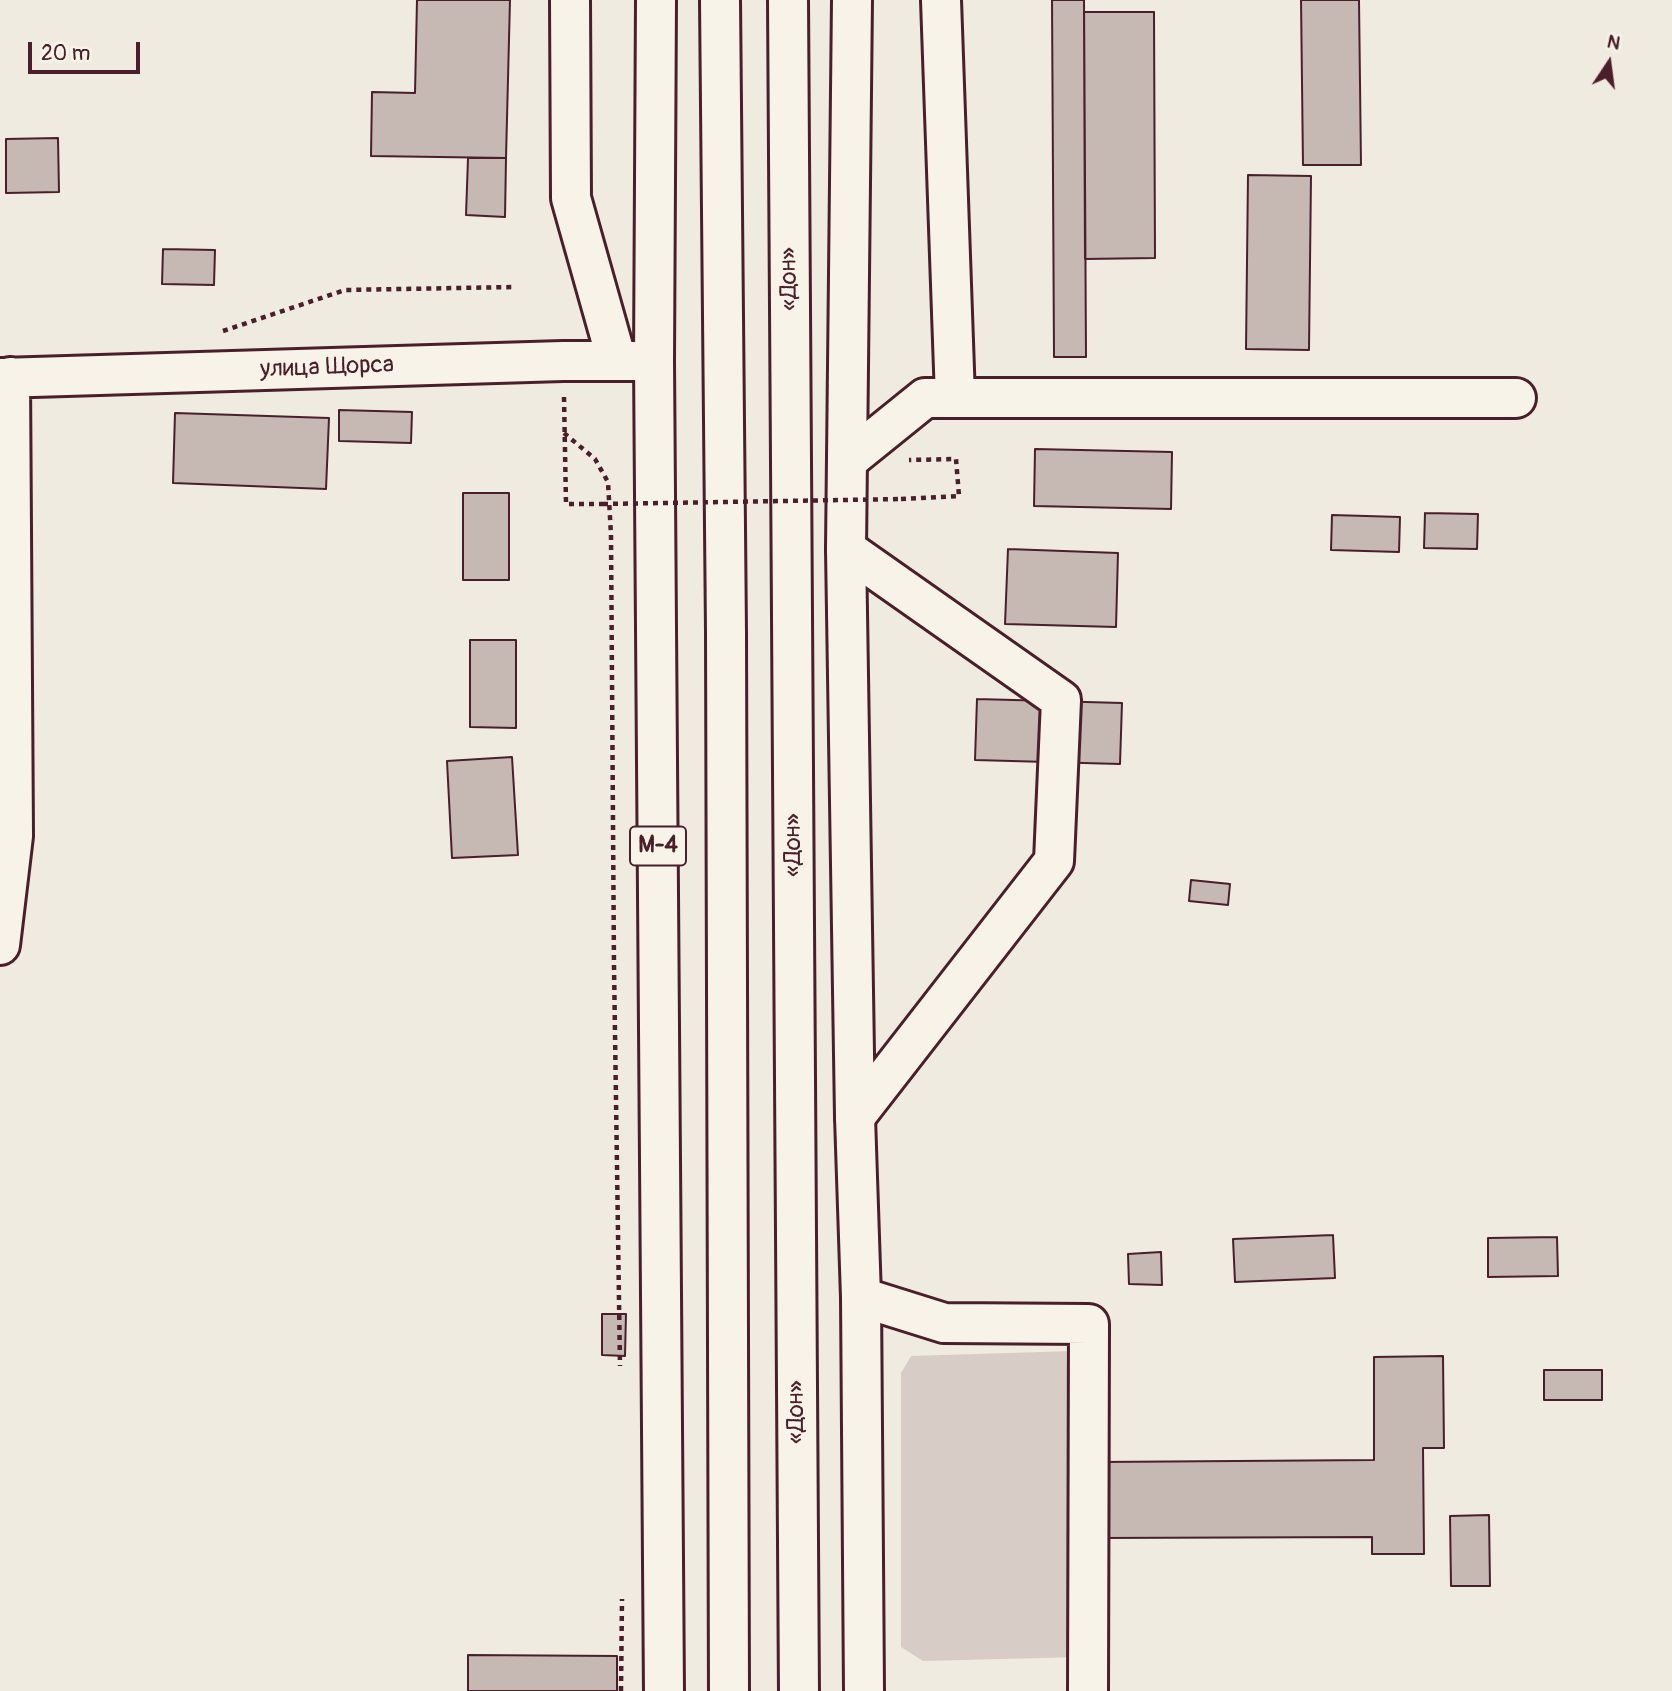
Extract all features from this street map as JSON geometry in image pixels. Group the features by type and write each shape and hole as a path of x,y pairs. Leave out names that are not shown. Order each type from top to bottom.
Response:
{"main road":[{"path":"570,0 571,198 636,361"},
{"name":"М-4","path":"656,0 636,361 664,1691"},
{"path":"720,0 726,632 729,1691"},
{"name":"«Дон»","path":"788,0 799,1691"},
{"path":"852,0 847,461 853,554 855,1117 861,1297 864,1691"},
{"path":"941,0 955,398"},
{"name":"улица Щорса","path":"5,377 636,361"},
{"path":"0,944 13,836 5,377"},
{"path":"847,461 925,398 1516,398"},
{"path":"853,554 1061,700 1054,862 855,1117"},
{"path":"861,1297 944,1323 1089,1324 1088,1691"}],"path":[{"path":"221,332 345,290 515,287"},
{"path":"563,361 566,504 960,496 957,459 905,460"},
{"path":"564,433 595,460 608,482 611,535 620,1368"},
{"path":"853,554 864,498"},
{"path":"621,1691 622,1586"}],"shaded area":[{"path":"1073,1351 1081,1657 923,1661 901,1647 901,1373 911,1356"}],"building":[{"path":"417,0 510,0 506,158 371,156 372,92 415,93"},
{"path":"1052,0 1084,0 1086,357 1054,357"},
{"path":"1301,0 1359,0 1361,165 1303,165"},
{"path":"1084,12 1154,12 1155,258 1085,259"},
{"path":"58,138 59,192 6,193 6,139"},
{"path":"468,158 506,158 505,217 466,215"},
{"path":"1248,175 1311,176 1309,350 1246,349"},
{"path":"163,249 215,250 214,285 162,284"},
{"path":"339,410 412,412 411,443 339,441"},
{"path":"175,413 329,418 326,489 173,483"},
{"path":"1035,449 1172,452 1171,509 1034,506"},
{"path":"463,493 509,493 509,580 463,580"},
{"path":"1425,513 1478,514 1477,549 1424,548"},
{"path":"1332,515 1400,517 1399,552 1331,550"},
{"path":"1008,549 1118,553 1116,627 1005,624"},
{"path":"470,640 516,640 516,728 470,727"},
{"path":"977,699 1122,703 1120,764 975,760"},
{"path":"512,757 518,855 452,858 447,761"},
{"path":"1191,880 1230,884 1228,905 1189,901"},
{"path":"1333,1235 1335,1278 1235,1282 1233,1239"},
{"path":"1557,1237 1558,1276 1488,1277 1488,1238"},
{"path":"1161,1252 1162,1285 1129,1284 1128,1254"},
{"path":"602,1314 626,1314 625,1356 602,1355"},
{"path":"1443,1356 1444,1448 1423,1448 1424,1554 1372,1554 1372,1537 1099,1538 1099,1462 1374,1460 1374,1357"},
{"path":"1544,1370 1602,1370 1602,1400 1544,1400"},
{"path":"1489,1515 1490,1586 1451,1586 1450,1516"},
{"path":"468,1655 617,1656 617,1691 468,1691"}]}
